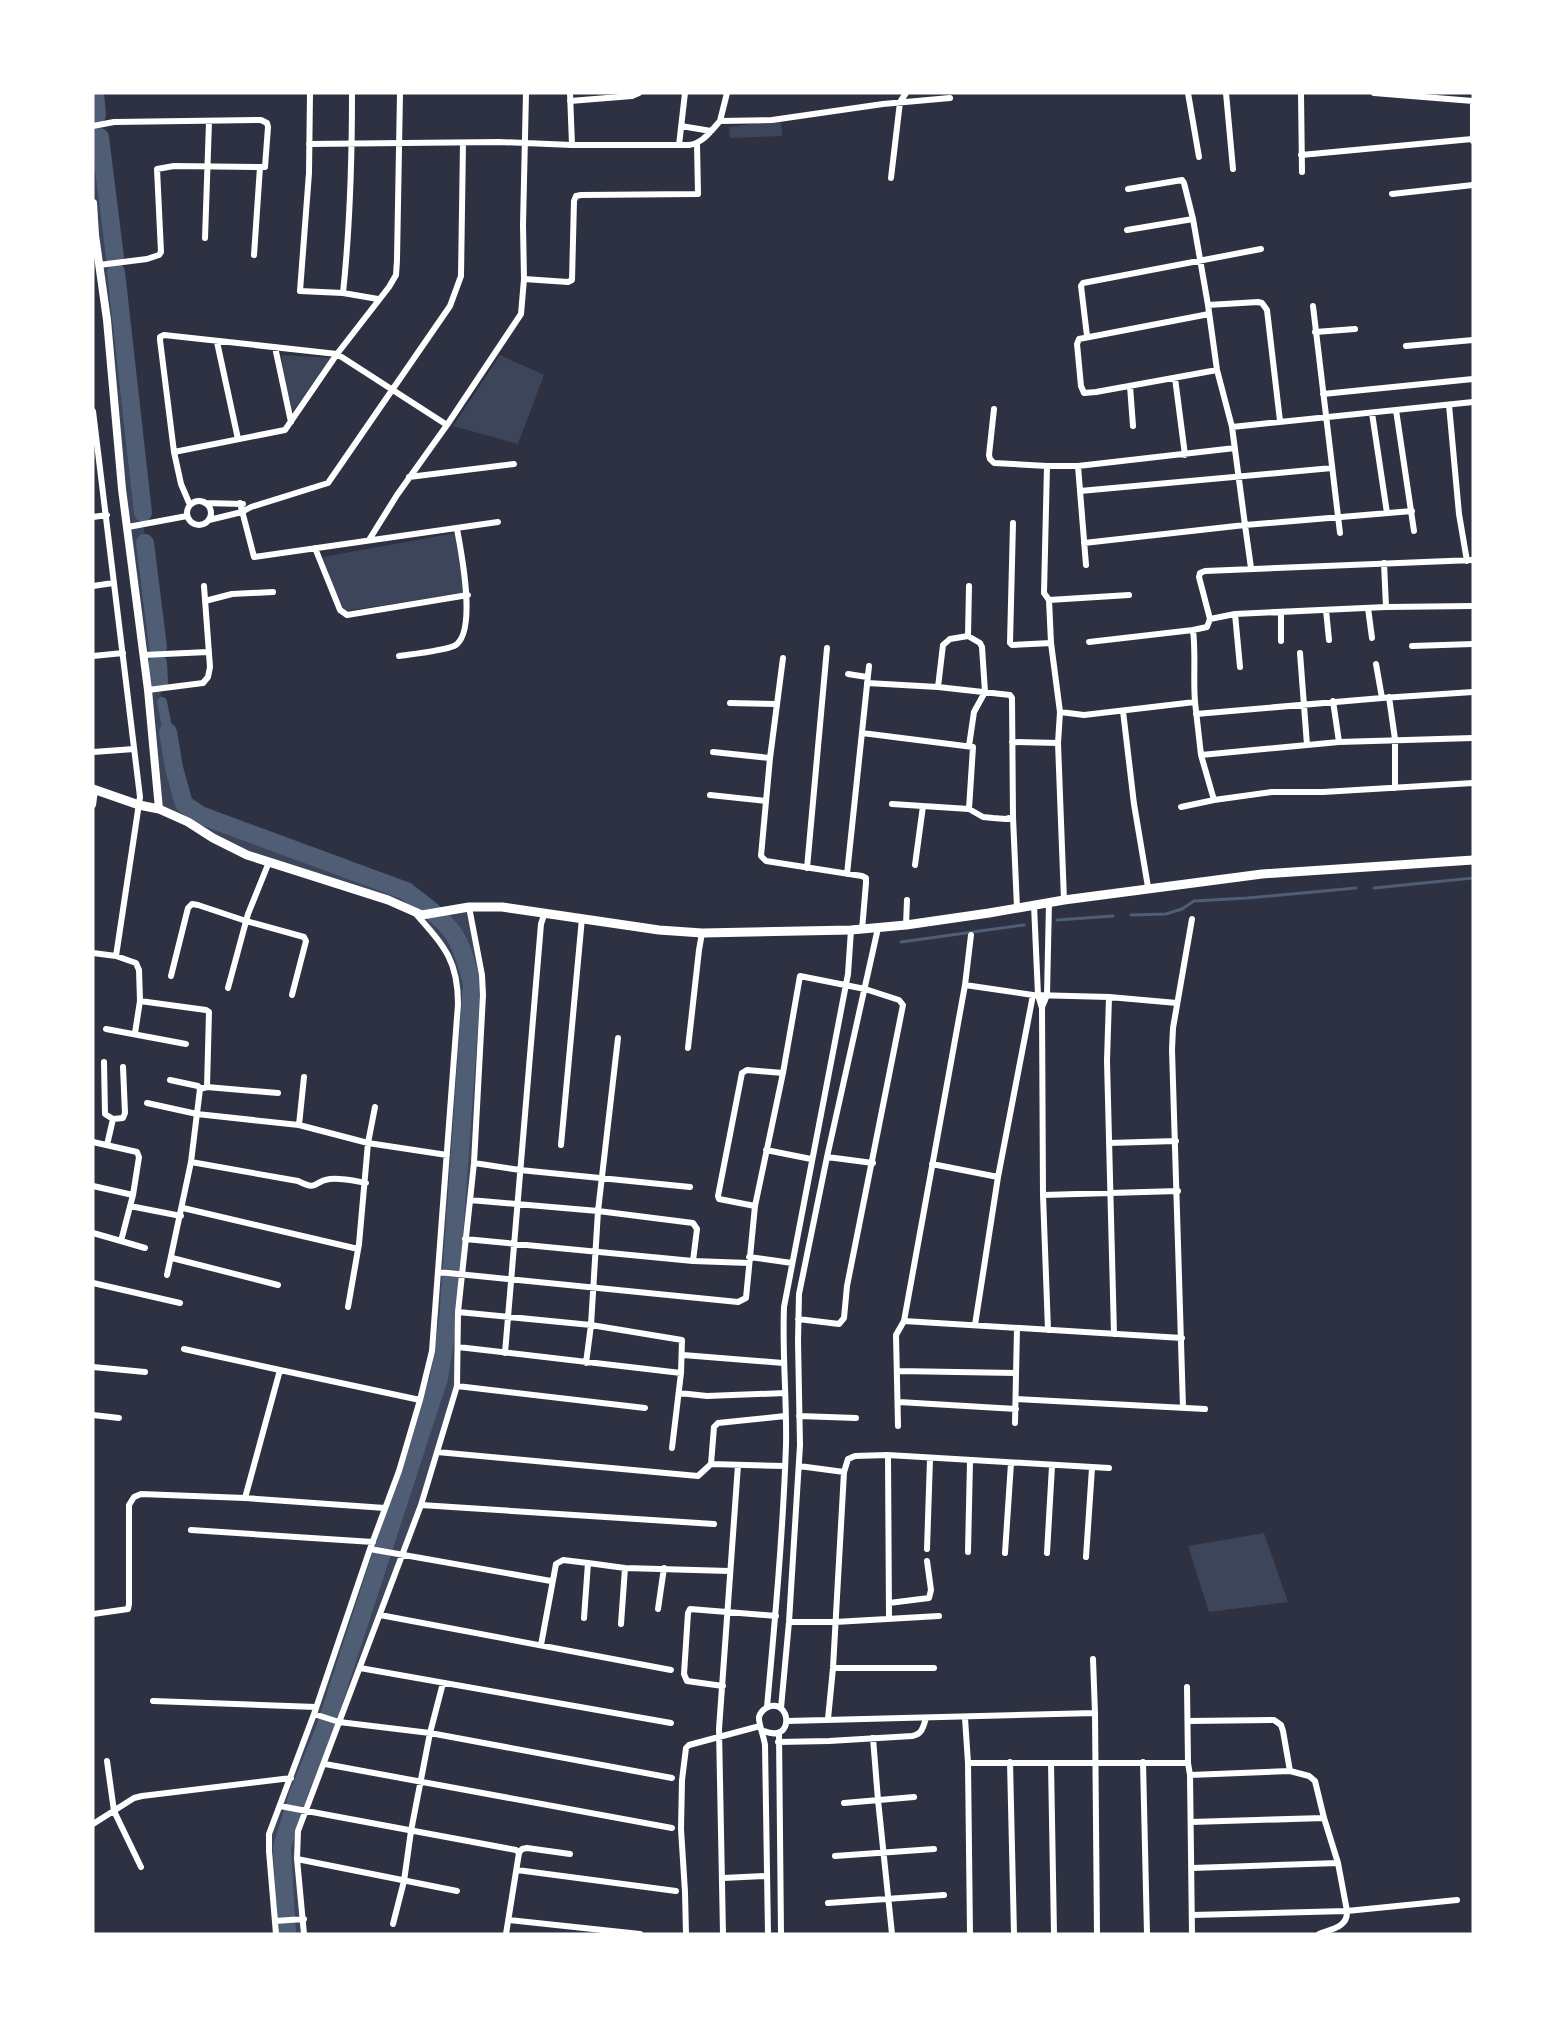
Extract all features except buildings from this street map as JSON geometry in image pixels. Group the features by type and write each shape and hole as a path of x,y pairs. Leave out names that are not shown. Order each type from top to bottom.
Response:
{"main road":[{"path":"94,790 159,809 188,822 247,855 388,900 419,914 465,908 502,907 659,930 702,933 862,930 1148,887 1262,874 1473,860"}],"street":[{"path":"310,93 300,291 343,293 378,299"},
{"path":"343,293 352,143 352,93"},
{"path":"174,452 282,432 396,275 400,93"},
{"path":"369,540 409,477 447,425 521,314 524,279 526,93"},
{"path":"570,93 572,145"},
{"path":"570,101 611,95 632,96 639,93"},
{"path":"679,146 685,93"},
{"path":"309,144 526,143 679,146 697,144 720,121 727,93"},
{"path":"891,178 900,102 906,93"},
{"path":"1188,93 1199,157"},
{"path":"1226,93 1233,169"},
{"path":"1301,93 1302,172"},
{"path":"1301,155 1473,140 1473,102 1374,93"},
{"path":"720,121 772,120 900,102 950,98"},
{"path":"93,126 114,122 156,120 209,122 264,120 268,127 266,166 174,166 157,169 161,252 147,259 102,265"},
{"path":"205,238 209,122"},
{"path":"681,126 711,131"},
{"path":"187,516 195,525 203,525 209,520 242,512 251,507 328,483 450,306 458,287 461,276 463,143"},
{"path":"524,279 571,282 576,196 698,194 697,144"},
{"path":"254,255 260,167"},
{"path":"1128,189 1182,180 1193,219 1217,370 1232,427 1251,568"},
{"path":"1392,194 1473,185"},
{"path":"93,203 102,265 122,489 132,526 145,655 152,689 159,809"},
{"path":"1127,230 1193,219"},
{"path":"1087,336 1081,286 1083,283 1261,249"},
{"path":"1208,305 1258,302 1264,305 1267,310 1280,421"},
{"path":"1313,306 1340,533"},
{"path":"1209,314 1079,339 1077,344 1081,386 1084,393 1217,370"},
{"path":"1315,332 1355,329"},
{"path":"187,516 190,505 180,484 174,452 160,337 164,335 337,354 447,425"},
{"path":"1406,346 1473,340"},
{"path":"217,342 238,439"},
{"path":"275,347 291,422"},
{"path":"1175,378 1185,455"},
{"path":"1323,394 1473,379"},
{"path":"1130,386 1133,426"},
{"path":"1232,427 1473,402"},
{"path":"1089,642 1207,627 1210,619 1199,577 1200,573 1205,571 1470,561 1459,514 1449,405"},
{"path":"994,409 990,459 994,463 1078,466 1235,448"},
{"path":"1396,410 1414,531"},
{"path":"93,411 107,515 139,805 116,956"},
{"path":"1372,413 1387,513"},
{"path":"409,477 514,464"},
{"path":"1047,466 1044,593 1049,600 1060,712 1058,743 1064,900"},
{"path":"1078,466 1086,565"},
{"path":"1080,491 1332,468"},
{"path":"190,505 197,501 240,503 251,507"},
{"path":"205,503 210,508 209,520"},
{"path":"240,503 254,557 498,522"},
{"path":"1084,543 1245,525 1412,511"},
{"path":"93,517 107,515"},
{"path":"132,526 187,516"},
{"path":"1013,523 1010,643 1012,645 1052,643"},
{"path":"399,656 453,646 462,636 468,596 457,529"},
{"path":"315,548 340,610 347,615 468,596"},
{"path":"1384,563 1386,607"},
{"path":"93,586 113,583"},
{"path":"152,689 203,683 208,677 210,667 204,586"},
{"path":"968,636 969,586"},
{"path":"205,600 232,594 273,592"},
{"path":"1049,600 1129,595"},
{"path":"1210,619 1235,614 1386,607 1473,606"},
{"path":"1368,608 1372,638"},
{"path":"1326,610 1329,640"},
{"path":"1281,612 1281,641"},
{"path":"1235,614 1239,667"},
{"path":"1193,630 1195,646 1193,674 1201,755 1214,800"},
{"path":"938,687 943,645 950,639 968,636 980,643 985,692 973,717 969,746"},
{"path":"1413,646 1473,644"},
{"path":"807,868 827,648"},
{"path":"145,655 208,652"},
{"path":"93,656 123,653"},
{"path":"1300,653 1307,745"},
{"path":"783,658 776,704 761,856 766,861 866,878 862,930"},
{"path":"1376,663 1395,739 1395,788"},
{"path":"847,874 869,666"},
{"path":"848,674 867,680 1010,695 1013,701 1013,816 1017,908"},
{"path":"1196,714 1333,701 1473,693"},
{"path":"1333,701 1339,742"},
{"path":"1060,712 1084,715 1195,702"},
{"path":"730,703 776,704"},
{"path":"1123,711 1134,804 1148,887"},
{"path":"862,733 973,747 969,809"},
{"path":"1201,755 1339,742 1473,738"},
{"path":"1012,742 1058,743"},
{"path":"93,752 134,749"},
{"path":"713,752 770,758"},
{"path":"1181,807 1272,792 1323,792 1473,783"},
{"path":"93,804 94,790"},
{"path":"710,795 766,801"},
{"path":"892,804 969,809 983,817 1006,819 1013,816"},
{"path":"915,865 923,806"},
{"path":"228,988 246,921 269,862"},
{"path":"906,925 907,900"},
{"path":"1048,1330 1043,1195 1042,1008 1047,995 1049,902"},
{"path":"171,976 188,908 192,904 306,938 292,995"},
{"path":"975,1325 998,1177 1036,995 1034,905"},
{"path":"304,1934 300,1919 298,1831 325,1764 336,1721 360,1668 421,1505 456,1386 460,1274 474,1163 483,995 482,975 465,908"},
{"path":"505,1353 541,924 545,912"},
{"path":"276,1934 278,1921 269,1842 273,1824 283,1806 399,1471 432,1351 458,982 445,947 419,914"},
{"path":"561,1145 582,918"},
{"path":"1183,1407 1172,1050 1177,1003 1192,919"},
{"path":"781,1708 799,1466 799,1294 878,928"},
{"path":"767,1707 776,1616 784,1466 784,1308 846,985 851,930"},
{"path":"688,1048 702,933"},
{"path":"898,1426 896,1335 904,1321 965,985 971,935"},
{"path":"93,953 116,956 136,963 139,970 141,1001 135,1033"},
{"path":"438,1272 738,1302 746,1298 755,1206 783,1073 800,976 865,989 899,1000 903,1005 847,1286 844,1318 839,1324 798,1319"},
{"path":"965,985 1036,995 1109,997 1177,1003"},
{"path":"1036,995 1042,1008"},
{"path":"1109,997 1107,1061 1114,1334"},
{"path":"141,1001 206,1010 210,1014 203,1088 191,1162 167,1275"},
{"path":"106,1029 186,1044"},
{"path":"586,1363 594,1288 598,1211 618,1038"},
{"path":"104,1062 105,1114 113,1119 123,1118 125,1113 123,1067"},
{"path":"755,1206 719,1199 718,1196 742,1073 747,1070 783,1073"},
{"path":"299,1125 304,1077"},
{"path":"170,1080 203,1088 278,1093"},
{"path":"823,1100 839,1102"},
{"path":"147,1103 197,1114 299,1125 368,1143 447,1155"},
{"path":"348,1307 358,1249 368,1143 375,1107"},
{"path":"107,1145 113,1119"},
{"path":"1109,1143 1176,1141"},
{"path":"93,1142 139,1154 133,1195 121,1241"},
{"path":"766,1150 811,1159"},
{"path":"827,1157 873,1163"},
{"path":"191,1162 298,1181 312,1187 331,1179 366,1183"},
{"path":"474,1163 520,1170 690,1187"},
{"path":"932,1164 998,1177"},
{"path":"93,1186 133,1195"},
{"path":"1043,1195 1178,1191"},
{"path":"470,1200 598,1211 693,1223 697,1229 693,1261"},
{"path":"130,1206 181,1216"},
{"path":"183,1208 358,1249"},
{"path":"799,1224 812,1227"},
{"path":"93,1233 145,1248"},
{"path":"465,1239 693,1261 749,1260 792,1263"},
{"path":"172,1258 278,1285"},
{"path":"93,1283 180,1303"},
{"path":"458,1312 591,1325 682,1340 683,1355 672,1448"},
{"path":"904,1321 1182,1338"},
{"path":"1015,1423 1017,1328"},
{"path":"458,1347 681,1373"},
{"path":"184,1349 420,1400"},
{"path":"683,1355 783,1363"},
{"path":"93,1366 145,1372"},
{"path":"245,1498 280,1370"},
{"path":"897,1371 1016,1373"},
{"path":"456,1386 645,1408"},
{"path":"679,1393 707,1396 785,1393"},
{"path":"1016,1399 1205,1409"},
{"path":"899,1402 1016,1409"},
{"path":"93,1415 119,1418"},
{"path":"437,1452 698,1476 711,1464 714,1427 718,1424 785,1416"},
{"path":"799,1416 856,1418"},
{"path":"888,1455 889,1618"},
{"path":"828,1719 844,1472 848,1459 855,1456 888,1455 1109,1468"},
{"path":"927,1549 930,1459"},
{"path":"968,1552 970,1461"},
{"path":"1005,1553 1011,1463"},
{"path":"711,1464 784,1466"},
{"path":"723,1934 719,1737 738,1465"},
{"path":"799,1466 844,1472"},
{"path":"1047,1553 1052,1466"},
{"path":"1086,1557 1092,1468"},
{"path":"93,1614 128,1609 129,1505 134,1497 141,1494 245,1498 386,1508"},
{"path":"421,1505 714,1524"},
{"path":"191,1530 373,1542"},
{"path":"780,1531 794,1532"},
{"path":"371,1550 551,1581"},
{"path":"541,1645 551,1581 557,1561 625,1568 729,1571"},
{"path":"889,1603 929,1598 931,1590 927,1561"},
{"path":"584,1618 588,1563"},
{"path":"621,1624 625,1568"},
{"path":"658,1609 664,1568"},
{"path":"723,1686 686,1679 684,1674 688,1613 693,1608 776,1616"},
{"path":"380,1615 671,1670"},
{"path":"789,1622 836,1622 939,1616"},
{"path":"1093,1659 1097,1934"},
{"path":"360,1668 671,1723"},
{"path":"833,1668 934,1668"},
{"path":"393,1924 404,1881 430,1733 443,1683"},
{"path":"1187,1687 1192,1934"},
{"path":"153,1701 316,1707"},
{"path":"686,1934 686,1892 681,1829 682,1780 686,1748 689,1745 719,1737 762,1729 771,1734 779,1733 785,1728 786,1714 781,1708 774,1706 767,1707 758,1719 762,1729 768,1934"},
{"path":"787,1721 1095,1713"},
{"path":"315,1715 336,1721 430,1733 672,1778"},
{"path":"778,1742 829,1741 918,1734 926,1718"},
{"path":"965,1718 968,1763 970,1934"},
{"path":"1188,1721 1275,1720 1281,1725 1283,1731 1290,1771"},
{"path":"779,1733 781,1934"},
{"path":"873,1738 892,1934"},
{"path":"107,1761 114,1811 141,1867"},
{"path":"1010,1762 1014,1934"},
{"path":"1143,1762 1147,1934"},
{"path":"968,1763 1188,1762"},
{"path":"1051,1763 1054,1934"},
{"path":"325,1764 672,1828"},
{"path":"1190,1775 1290,1771 1309,1776 1315,1781 1338,1863 1347,1911 1343,1924 1319,1934"},
{"path":"93,1824 134,1798 142,1796 291,1778"},
{"path":"844,1803 914,1797"},
{"path":"283,1806 516,1850 519,1853"},
{"path":"1191,1822 1324,1818"},
{"path":"506,1934 519,1853 522,1849 570,1854"},
{"path":"835,1856 934,1849"},
{"path":"297,1859 457,1891"},
{"path":"1192,1868 1338,1863"},
{"path":"517,1870 676,1891"},
{"path":"723,1878 766,1876"},
{"path":"766,1890 780,1889"},
{"path":"828,1903 944,1895"},
{"path":"1192,1915 1347,1911 1457,1900"},
{"path":"278,1921 300,1919"},
{"path":"509,1920 640,1934"}],"shaded area":[{"path":"93,93 95,93 143,513 158,647 160,688 174,768 184,804 200,815 406,891 432,913 469,907 482,975 474,1163 454,1386 419,1505 295,1842 294,1860 303,1934 276,1934 269,1834 399,1471 432,1351 458,1004 453,965 416,913 269,862 159,809 93,203"},
{"path":"781,120 782,136 730,138 729,127"},
{"path":"281,355 332,358 290,415"},
{"path":"500,355 544,375 518,444 453,426"},
{"path":"455,533 464,593 345,611 336,595 323,557"},
{"path":"1264,1533 1288,1602 1209,1612 1188,1546"}],"waterway":[{"path":"95,93 97,115"},
{"path":"100,137 115,257"},
{"path":"116,272 143,513"},
{"path":"145,543 158,647"},
{"path":"158,663 159,682"},
{"path":"162,702 168,732"},
{"path":"168,732 174,768 184,804 200,815 406,891 425,905 453,933 462,951 472,983 448,1320 439,1378 325,1728 298,1795 282,1847 287,1934"},
{"path":"1374,888 1473,878"},
{"path":"1131,915 1166,914 1182,909 1194,901 1356,888"},
{"path":"1057,920 1113,916"},
{"path":"901,942 1024,925"}]}
